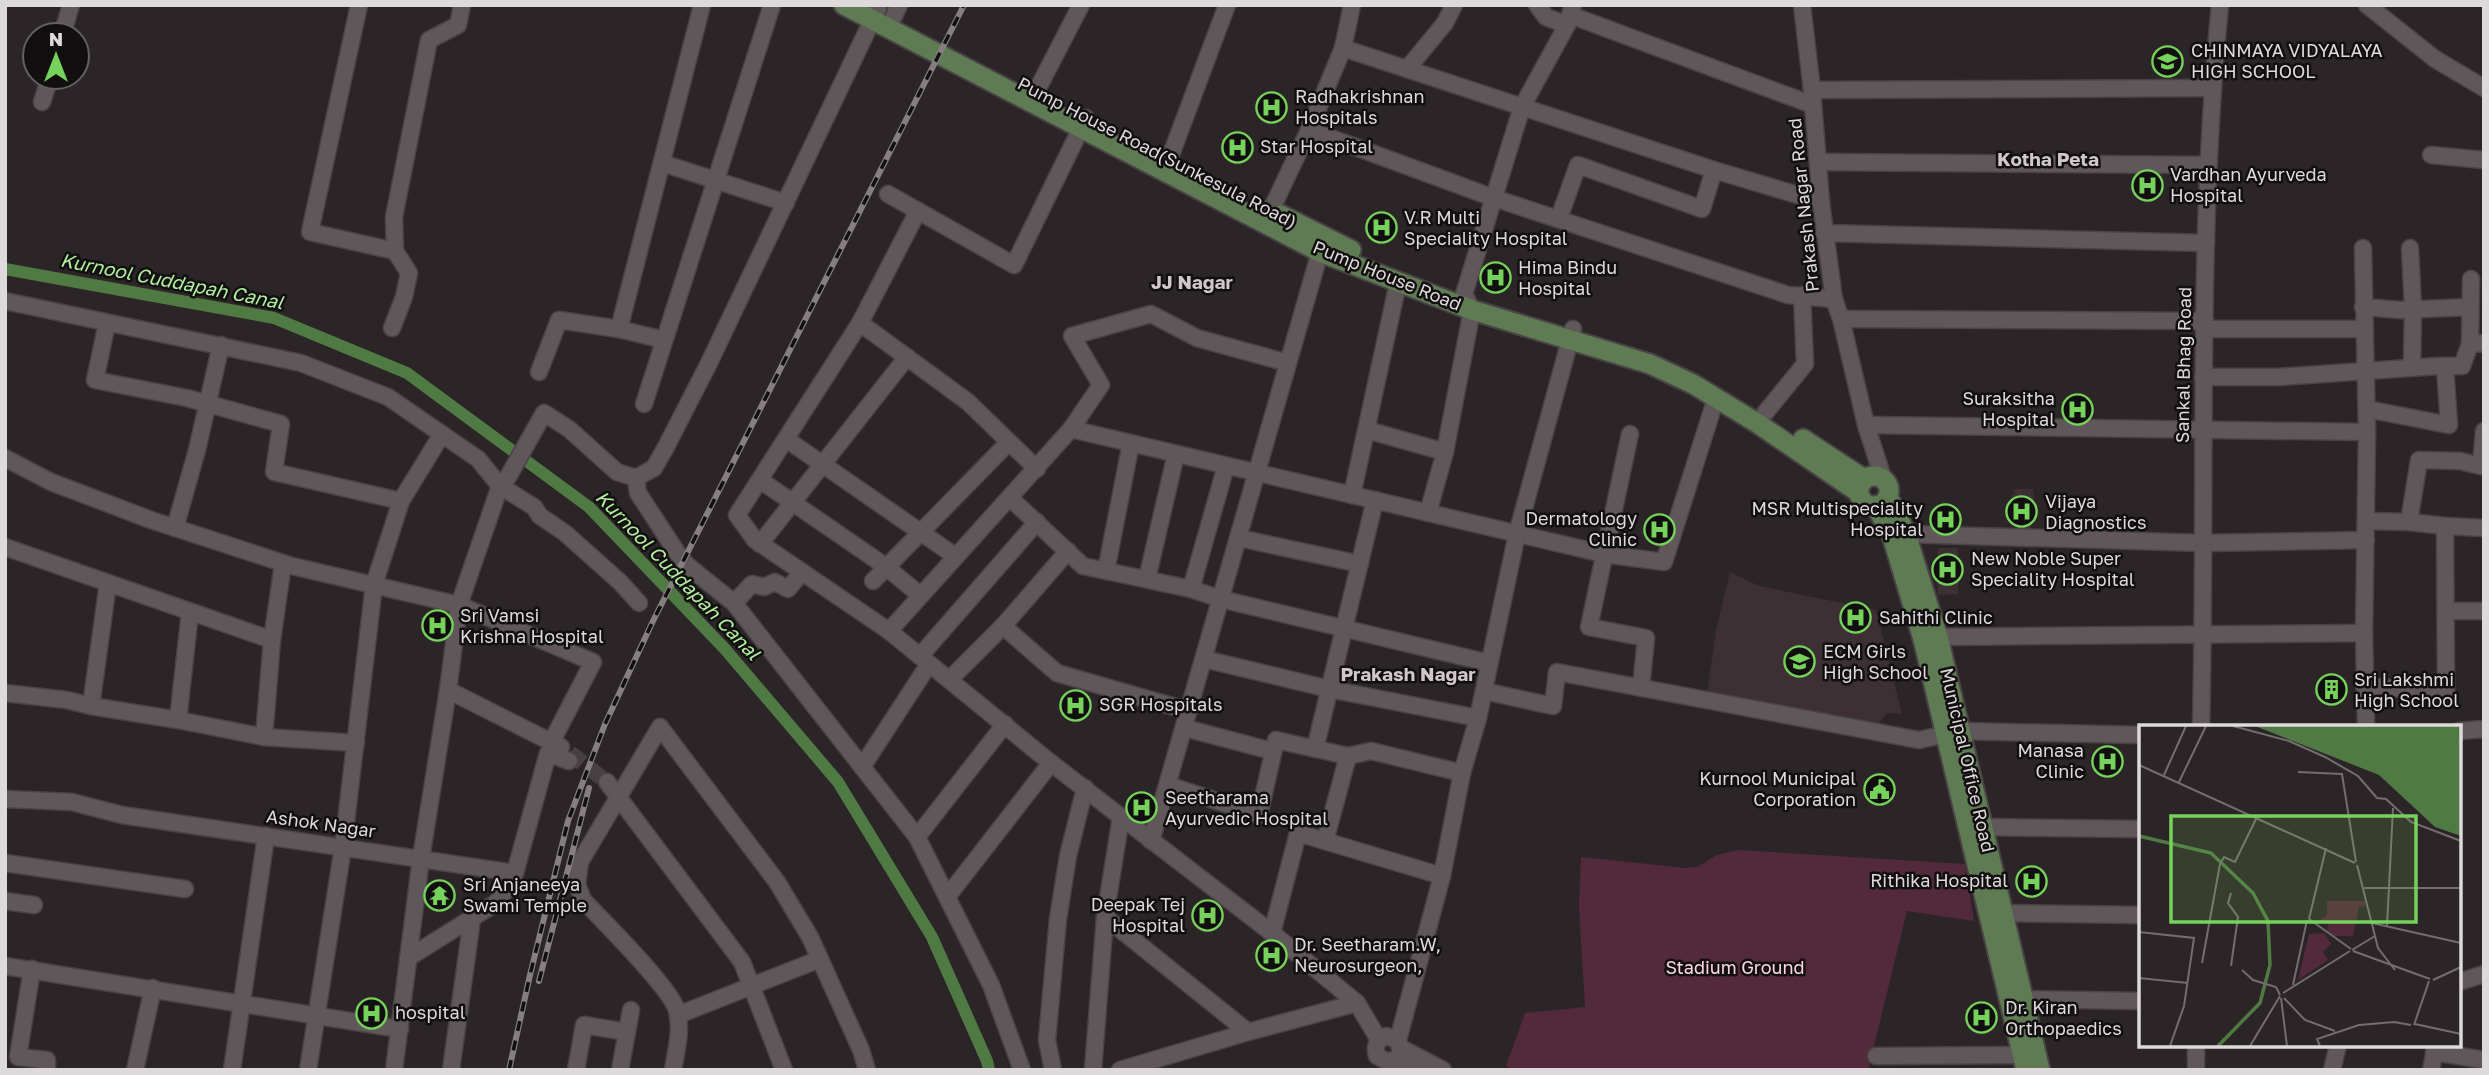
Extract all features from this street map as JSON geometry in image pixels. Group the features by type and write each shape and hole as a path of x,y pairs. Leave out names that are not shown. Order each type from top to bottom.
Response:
{"main road":[{"name":"Pump House Road","path":"844,5 883,10 1083,124 1320,252 1398,283 1468,302"},
{"name":"Pump House Road(Sunkesula Road)","path":"883,10 1035,92 1083,124 1169,160 1332,243 1468,302 1571,334 1651,352 1698,374 1765,413 1874,490"},
{"path":"1571,334 1650,364 1693,384 1874,490"},
{"name":"Municipal Office Road","path":"1874,490 1906,534 1938,637 1953,732 2024,1063"},
{"name":"Municipal Office Road","path":"1874,490 1892,536 1983,827 2040,1070"}],"street":[{"path":"359,5 310,232 395,250"},
{"path":"392,328 404,297 409,273 395,250 394,217 429,40 458,25 462,5"},
{"path":"619,329 702,5"},
{"path":"644,404 772,5"},
{"path":"1035,92 1081,5"},
{"path":"1169,160 1227,5"},
{"path":"1271,210 1309,130 1343,48 1352,5"},
{"path":"1407,69 1445,23 1454,5"},
{"path":"1537,5 1546,17 1570,15 1812,97 2212,89"},
{"name":"Prakash Nagar Road","path":"1802,5 1833,299 1841,319 1866,425 1874,490"},
{"name":"Sankal Bhag Road","path":"2201,725 2202,429 2208,165 2220,5"},
{"path":"2367,5 2435,59 2484,88"},
{"path":"394,1070 421,858 459,604 504,481 544,413 569,429 617,472 636,478 654,468 883,10"},
{"path":"1428,513 1445,452 1468,302 1494,198 1522,107 1570,15"},
{"path":"1343,48 1714,170 1821,202"},
{"path":"42,102 46,91"},
{"path":"888,194 1014,265 1083,124"},
{"path":"1309,130 1494,198 1788,295 1833,299"},
{"path":"2431,155 2484,160"},
{"path":"1818,162 2208,165"},
{"path":"662,163 786,203"},
{"path":"1559,218 1578,165 1702,209 1714,170"},
{"path":"918,212 860,323 737,515 760,544 889,631 1051,763 1272,933 1357,1003 1378,1055 1384,1061 1397,1055 1443,1070"},
{"path":"1824,233 2206,243"},
{"path":"2363,248 2367,409 2364,634 2366,725"},
{"path":"2410,248 2412,367"},
{"path":"1151,841 1320,252"},
{"path":"2203,377 2279,377 2462,366 2477,343 2470,306 2471,278"},
{"path":"1352,495 1398,283"},
{"path":"1765,413 1805,364 1802,295"},
{"path":"5,301 301,363 387,397 504,481 534,507 540,516 565,533 621,583 639,603"},
{"path":"2363,307 2413,309 2470,306"},
{"path":"889,631 1071,429 1101,385 1072,336 1151,314 1197,338 1288,363"},
{"path":"1841,319 2365,329"},
{"path":"539,372 559,320 619,329 664,340"},
{"path":"107,323 95,380 208,404 281,424 274,472 401,501"},
{"path":"860,323 968,402 1037,468"},
{"path":"1397,1055 1442,876 1462,773 1478,718 1517,534 1571,334"},
{"path":"175,528 221,345"},
{"path":"760,544 907,357"},
{"path":"2367,409 2449,425 2445,366"},
{"path":"1071,429 1604,554 1664,562 1716,398"},
{"path":"1866,425 2367,432"},
{"path":"1367,430 1445,452"},
{"path":"2409,522 2419,460 2460,461 2481,466 2484,431"},
{"path":"308,1070 343,847 374,585 401,501 442,434"},
{"path":"1630,434 1589,627 1646,638 1641,688"},
{"path":"786,439 955,556"},
{"path":"873,581 1009,442"},
{"path":"1106,571 1131,443"},
{"path":"1147,579 1176,454"},
{"path":"5,458 51,482 175,528 284,564 459,604 593,662 550,747 515,873 496,903 408,958"},
{"path":"1191,589 1226,466"},
{"path":"636,478 638,493 678,555 734,603 917,837 991,985 1021,1070"},
{"path":"760,480 886,566 920,595"},
{"path":"1010,498 1083,565 1489,663"},
{"path":"1315,749 1375,500"},
{"path":"862,766 925,660 1037,522"},
{"path":"2366,522 2409,522 2484,528"},
{"path":"2364,686 2446,692 2445,526"},
{"path":"1906,534 2203,543 2366,540"},
{"path":"1239,538 1360,564"},
{"path":"5,547 272,640"},
{"path":"950,679 1003,626 1068,551"},
{"path":"264,737 272,640 284,564"},
{"path":"734,603 752,584 764,587 775,582 788,589 802,572"},
{"path":"91,706 108,583"},
{"path":"2446,611 2484,611"},
{"path":"178,720 190,612"},
{"path":"1003,626 1057,673 1189,711"},
{"path":"1938,637 2364,634"},
{"path":"1204,659 1329,690 1478,718"},
{"path":"1484,691 1553,706 1557,672 1919,740 1953,732 2139,735"},
{"path":"448,690 570,757"},
{"path":"5,694 67,699 91,706 264,737 356,743"},
{"path":"917,837 1005,724"},
{"path":"673,1070 679,1029 677,1008 663,987 583,900 577,884 580,862 611,788 660,727 778,882 810,937 861,1050 867,1070"},
{"path":"1185,728 1272,751"},
{"path":"2461,731 2484,729"},
{"path":"1168,785 1259,815 1276,740 1348,756 1371,751 1462,773"},
{"path":"1325,841 1348,756"},
{"path":"947,897 1051,763"},
{"path":"611,788 742,962 784,1070"},
{"path":"1053,1070 1047,1040 1058,919 1068,856 1085,788"},
{"name":"Ashok Nagar","path":"5,799 72,802 122,815 515,873"},
{"path":"1093,1070 1105,917 1121,817"},
{"path":"1983,827 2139,829"},
{"path":"1272,933 1298,833 1442,876"},
{"path":"232,1070 266,836"},
{"path":"5,863 185,889"},
{"path":"5,901 34,905"},
{"path":"2002,913 2139,915"},
{"path":"1105,917 1248,1031"},
{"path":"451,1070 472,919"},
{"path":"678,1015 820,959"},
{"path":"5,966 400,1029"},
{"path":"32,969 18,1057 47,1060 47,1070"},
{"path":"2461,981 2484,974"},
{"path":"135,1070 153,988"},
{"path":"2024,999 2139,1001"},
{"path":"1120,1070 1248,1031 1357,1003"},
{"path":"620,1070 631,1010"},
{"path":"576,1070 584,1025 627,1031"},
{"path":"1378,1055 1386,1036 1397,1055 1415,1070"},
{"path":"2196,1047 2196,1070"},
{"path":"2332,1070 2338,1047"},
{"path":"2431,1070 2435,1049 2484,1060"},
{"path":"1876,1056 2024,1063"}],"shaded area":[{"name":"Vijaya Diagnostics","path":"2014,489 2033,489 2030,534 2011,524"},
{"name":"New Noble Super Speciality Hospital","path":"1938,548 1958,548 1958,594 1938,595"},
{"name":"ECM Girls High School","path":"1730,572 1759,586 1876,610 1902,714 1887,713 1879,723 1707,693 1716,630"},
{"name":"Dr. Seetharam.W, Neurosurgeon,","path":"1266,936 1283,949 1273,962 1256,949"}],"green space":[{"name":"Stadium Ground","path":"1738,850 1965,864 1974,921 1907,911 1868,1070 1515,1070 1506,1066 1525,1013 1585,1007 1579,907 1581,857 1685,868 1697,867 1717,855"}],"waterway":[{"name":"Kurnool Cuddapah Canal","path":"5,269 274,318 407,373 589,507 725,649 838,782 932,937 989,1070"}],"tunnel":[{"path":"570,753 607,782"}],"railway":[{"path":"509,1070 568,821 605,724 653,621 964,5"},
{"path":"539,981 589,788"}],"place":[{"name":"CHINMAYA VIDYALAYA HIGH SCHOOL","path":"2168,61"},
{"name":"Radhakrishnan Hospitals","path":"1272,107"},
{"name":"Star Hospital","path":"1237,147"},
{"name":"Vardhan Ayurveda Hospital","path":"2147,185"},
{"name":"V.R Multi Speciality Hospital","path":"1381,228"},
{"name":"Hima Bindu Hospital","path":"1495,278"},
{"name":"Suraksitha Hospital","path":"2078,409"},
{"name":"Vijaya Diagnostics","path":"2022,512"},
{"name":"MSR Multispeciality Hospital","path":"1946,519"},
{"name":"Dermatology Clinic","path":"1660,529"},
{"name":"New Noble Super Speciality Hospital","path":"1948,569"},
{"name":"Sahithi Clinic","path":"1856,618"},
{"name":"Sri Vamsi Krishna Hospital","path":"437,626"},
{"name":"ECM Girls High School","path":"1800,662"},
{"name":"Sri Lakshmi High School","path":"2331,690"},
{"name":"SGR Hospitals","path":"1076,705"},
{"name":"Manasa Clinic","path":"2107,761"},
{"name":"Kurnool Municipal Corporation","path":"1879,789"},
{"name":"Seetharama Ayurvedic Hospital","path":"1142,808"},
{"name":"Rithika Hospital","path":"2031,881"},
{"name":"Sri Anjaneeya Swami Temple","path":"440,895"},
{"name":"Deepak Tej Hospital","path":"1208,915"},
{"name":"Dr. Seetharam.W, Neurosurgeon,","path":"1271,955"},
{"name":"hospital","path":"372,1013"},
{"name":"Dr. Kiran Orthopaedics","path":"1982,1018"}],"district":[{"name":"Kotha Peta","path":"2048,159"},
{"name":"JJ Nagar","path":"1192,282"},
{"name":"Prakash Nagar","path":"1408,674"}]}
